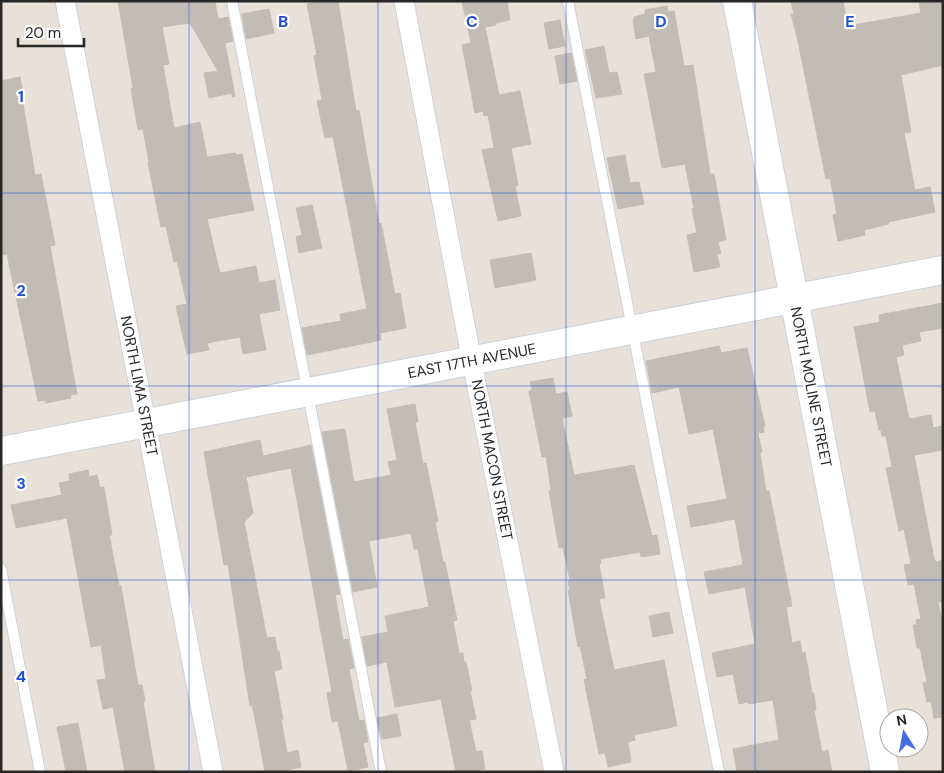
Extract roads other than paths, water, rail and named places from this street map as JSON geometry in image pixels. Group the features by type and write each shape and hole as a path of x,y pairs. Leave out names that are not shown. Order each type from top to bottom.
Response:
{"street":[{"name":"NORTH LIMA STREET","path":"65,1 213,772"},
{"name":"NORTH MACON STREET","path":"404,1 472,362 554,772"},
{"name":"NORTH MOLINE STREET","path":"737,1 885,772"},
{"name":"EAST 17TH AVENUE","path":"1,451 943,270"}],"lane":[{"path":"232,1 381,772"},
{"path":"568,1 719,772"},
{"path":"1,569 40,772"}]}
